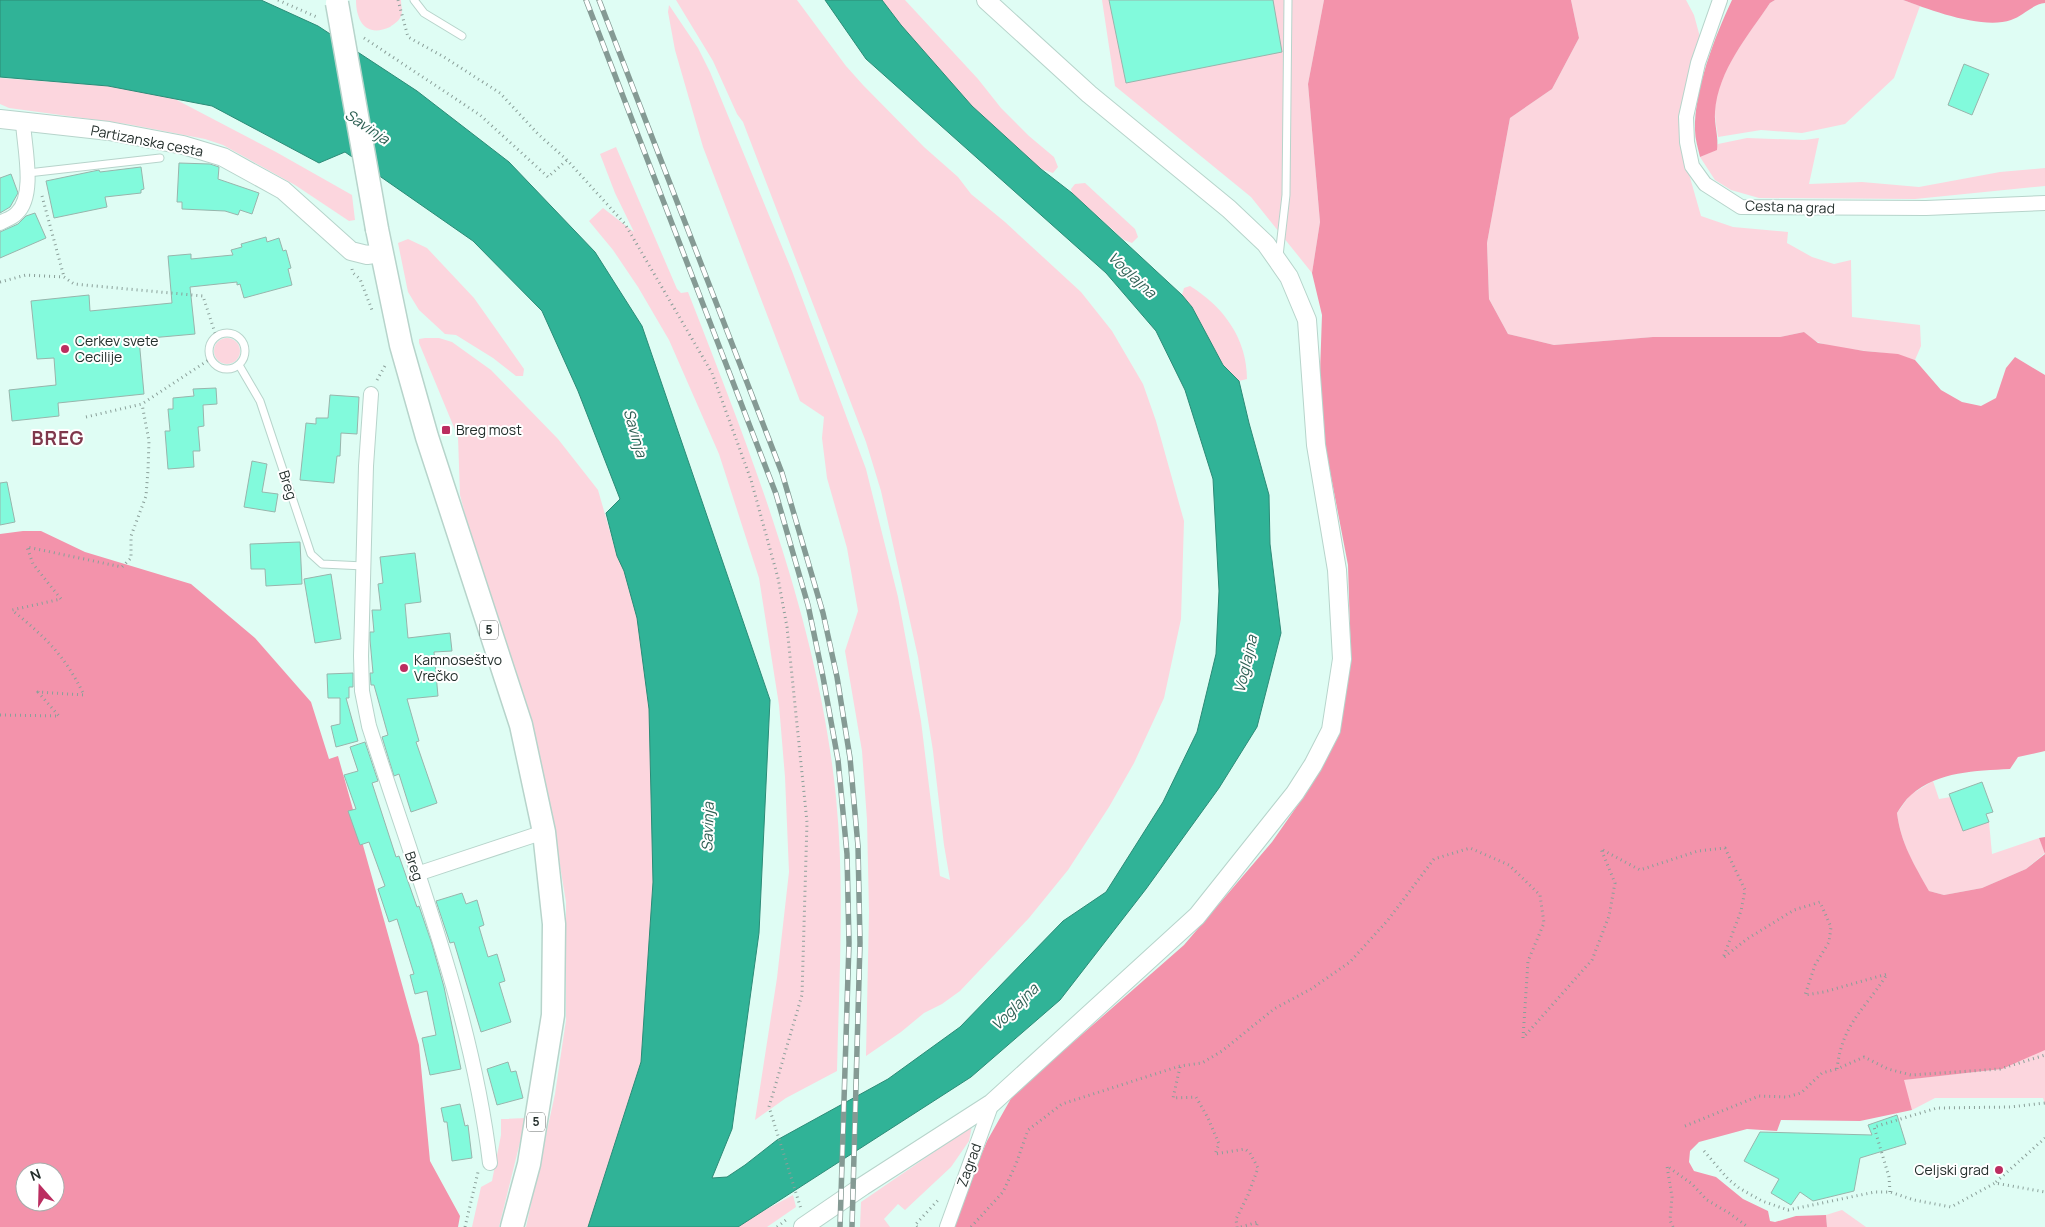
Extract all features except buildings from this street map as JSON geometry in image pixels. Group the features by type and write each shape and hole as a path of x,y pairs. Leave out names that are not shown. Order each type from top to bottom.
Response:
{"main road":[{"name":"5","path":"333,8 401,345 427,437 521,725 544,832 554,924 553,1015 529,1164 512,1227"}],"street":[{"path":"803,1227 862,1186 992,1103 1197,916 1295,793 1313,765 1331,730 1342,659 1336,570 1316,445 1307,320 1290,277 1266,244 1229,209 1089,94 986,0"},
{"name":"Cesta na grad","path":"1720,0 1698,63 1686,117 1687,142 1692,166 1705,184 1741,207 1926,208 2045,203"},
{"name":"Partizanska cesta","path":"0,119 109,132 183,145 223,157 283,190 346,246 358,254 381,253"},
{"path":"0,223 17,214 26,201 28,174 23,122"},
{"name":"Breg","path":"371,394 366,466 361,656 362,691 369,726 465,1029 477,1079 490,1163"},
{"path":"417,874 544,832"},
{"name":"Zagrad","path":"947,1227 992,1103"}],"lane":[{"path":"414,0 424,14 462,36"},
{"path":"1278,261 1286,194 1288,0"},
{"path":"28,174 160,158"},
{"path":"226,333 236,335 242,341 245,351 239,365 227,370 217,367 210,359 208,353 210,343 216,336 226,333"},
{"name":"Breg","path":"239,365 260,401 311,554 322,564 364,566"}],"path":[{"path":"278,0 333,8"},
{"path":"398,0 408,37 444,57 500,93 538,134 567,160 624,224 712,372 751,480 778,578 787,627 807,822 802,995 769,1107 801,1209"},
{"path":"360,36 369,40 480,115 548,177 567,160"},
{"path":"42,195 64,277"},
{"path":"346,246 353,273"},
{"path":"0,282 26,275 64,277 74,284 203,296 216,336"},
{"path":"86,417 142,404 210,359"},
{"path":"0,715 60,716 38,692 84,695 72,671 49,642 12,610 61,599 33,564 27,547 122,567 131,558 131,536 146,496 148,470 148,441 142,404"},
{"path":"971,1227 1003,1192 1016,1164 1028,1130 1062,1104 1180,1066 1202,1063 1222,1051 1274,1010 1311,989 1350,962 1388,920 1434,859 1470,848 1509,865 1540,895 1544,923 1528,961 1523,1038 1592,960 1609,916 1615,883 1601,849 1640,870 1698,851 1725,848 1745,890 1741,911 1723,958 1747,939 1794,910 1820,902 1831,926 1829,942 1815,965 1805,995 1824,992 1888,974 1876,992 1859,1011 1847,1030 1838,1055 1837,1069"},
{"path":"1685,1126 1759,1096 1787,1097 1801,1093 1822,1073 1837,1069 1864,1057 1888,1069 1911,1075 2000,1070 2045,1055"},
{"path":"1180,1066 1173,1098 1196,1097 1208,1118 1219,1144 1216,1154 1245,1149 1250,1153 1258,1168 1248,1195 1236,1219 1239,1227 1258,1222 1256,1227"},
{"path":"1890,1192 1889,1177 1874,1127 1937,1108 2010,1107 2045,1103"},
{"path":"1704,1151 1728,1179 1739,1188 1762,1201 1788,1210 1856,1195 1890,1192 1914,1200 1951,1206 1995,1183 2045,1138"},
{"path":"1673,1227 1670,1220 1672,1197 1667,1166 1692,1184 1707,1200 1730,1213 1748,1227"},
{"path":"465,1227 478,1170"},
{"path":"1995,1183 2045,1192"}],"shaded area":[{"path":"356,0 401,0 401,16 390,27 382,30 369,29 360,21"},
{"path":"676,0 797,0 846,66 863,85 924,147 958,177 971,194 1005,222 1081,292 1112,331 1143,384 1156,421 1184,521 1181,619 1164,698 1134,763 1109,807 1068,870 1029,918 960,991 942,1004 924,1013 901,1032 866,1056 869,912 867,820 862,751 845,651 858,611 847,548 827,478 822,438 824,417 800,401 703,147 675,50 668,12 669,5 698,48 710,72 792,271 866,469 898,597 921,721 940,876 950,880 918,657 881,491 866,442 743,122 737,114 713,61"},
{"path":"882,0 905,0 978,79 1001,108 1029,136 1054,157 1058,167 1053,173 1041,169 972,106 901,25"},
{"path":"1102,0 1324,0 1308,84 1320,222 1312,273 1251,197 1115,86"},
{"path":"1324,0 1571,0 1579,38 1552,89 1510,118 1487,243 1489,299 1508,334 1554,345 1653,337 1780,337 1804,332 1818,343 1864,351 1898,354 1915,360 1941,390 1962,402 1981,406 1996,398 2006,368 2015,357 2045,375 2045,751 2018,757 2010,769 1958,774 1933,781 1911,795 1897,813 1905,844 1913,863 1929,891 1944,895 1982,888 2026,869 2045,854 2045,1050 2002,1069 1904,1080 1912,1110 1860,1121 1781,1120 1777,1131 1747,1129 1699,1142 1690,1151 1689,1162 1694,1171 1716,1177 1743,1199 1768,1211 1770,1221 1775,1222 1796,1216 1826,1215 1827,1227 951,1227 987,1141 1013,1095 1184,945 1272,842 1309,789 1338,737 1351,661 1348,565 1324,440 1319,401 1322,315 1312,273 1320,222 1308,84"},
{"path":"1571,0 1686,0 1694,15 1700,37 1680,111 1679,139 1701,216 1733,227 1788,232 1787,243 1812,257 1834,264 1851,260 1852,317 1920,325 1921,346 1915,360 1891,354 1832,346 1818,342 1804,332 1780,337 1653,337 1554,345 1508,334 1489,299 1487,243 1510,118 1552,89 1579,38"},
{"path":"1732,0 1775,0 1770,3 1735,54 1728,68 1717,97 1715,122 1717,150 1700,157 1695,130 1698,98 1713,46"},
{"path":"1775,0 1903,0 1920,6 1894,78 1845,124 1802,133 1761,130 1718,137 1715,113 1717,98 1727,69 1743,41 1770,3"},
{"path":"1903,0 2045,0 2045,3 2011,20 1986,22 1957,18"},
{"path":"0,78 108,86 171,97 276,152 352,195 355,220 349,221 295,185 223,145 205,139 127,124 9,108 0,104"},
{"path":"1747,138 1804,140 1819,138 1809,184 1862,182 1919,187 2000,172 2045,168 2045,186 1915,199 1759,198 1731,190 1715,180 1700,157 1716,150 1718,144"},
{"path":"616,147 677,289 681,293 688,292 736,415 779,540 798,603 827,731 836,797 840,865 841,934 837,1071 786,1098 755,1120 777,978 789,872 785,777 779,705 759,578 719,454 669,340 638,287 613,250 589,221 603,208 634,232 615,193 600,154"},
{"path":"1085,183 1135,229 1138,237 1132,243 1124,240 1072,193 1071,189 1075,184"},
{"path":"408,239 427,248 474,298 524,369 523,376 516,376 493,358 456,335 445,334 419,310 408,292 398,243"},
{"path":"1190,286 1213,304 1231,325 1243,351 1247,379 1239,381 1223,365 1192,307 1182,295 1184,288"},
{"path":"227,338 236,342 240,351 236,360 227,364 218,360 214,351 218,342"},
{"path":"439,338 452,342 491,370 558,439 598,490 637,618 649,709 653,882 641,1062 588,1227 526,1227 555,1094 566,1020 566,902 548,793 469,529 460,495 458,437 419,343 419,339"},
{"path":"41,531 85,552 191,584 255,638 311,702 329,759 338,756 419,1045 430,1161 460,1216 458,1227 0,1227 0,534"},
{"path":"1933,781 1939,799 1951,797 1963,831 1989,822 1992,854 2039,838 2045,853 2026,869 1982,888 1944,895 1929,891 1913,863 1905,844 1897,813 1910,795"},
{"path":"2045,837 2045,854 2039,838"},
{"path":"2041,1050 2045,1050 2045,1104 2043,1098 1935,1098 1912,1110 1903,1080 2002,1069"},
{"path":"526,1118 499,1227 472,1227 481,1187 492,1181 501,1135 501,1119"},
{"path":"972,1126 969,1141 951,1167 905,1210 898,1204 884,1219 890,1227 860,1227 861,1202"},
{"path":"793,1195 796,1207 767,1227 738,1227 752,1217"},
{"path":"1842,1210 1866,1227 1827,1227 1826,1215"}],"water":[{"path":"0,0 261,0 318,26 417,91 509,162 595,252 642,326 770,700 759,933 732,1129 712,1178 727,1177 777,1140 888,1079 960,1027 1063,921 1106,892 1163,802 1197,732 1216,654 1219,591 1213,479 1185,390 1156,331 1106,273 866,59 825,0 882,0 901,25 972,106 1041,169 1072,193 1182,295 1192,307 1223,365 1239,381 1269,495 1270,544 1281,633 1257,727 1219,788 1146,889 1060,1000 971,1077 738,1227 588,1227 641,1062 653,882 649,709 637,618 624,571 617,556 606,513 620,499 578,391 542,311 473,241 345,152 319,163 212,106 108,86 0,77"}],"railway":[{"path":"586,0 776,494 808,605 823,677 838,760 847,854 849,943 840,1227"},
{"path":"599,0 782,473 823,613 837,677 850,758 858,846 860,943 852,1227"}],"place":[{"name":"Cerkev svete Cecilije","path":"65,349"},
{"name":"Breg most","path":"446,430"},
{"name":"Kamnoseštvo Vrečko","path":"404,668"},
{"name":"Celjski grad","path":"1999,1170"}],"district":[{"name":"BREG","path":"58,438"}],"water label":[{"name":"Savinja","path":"367,127"},
{"name":"Voglajna","path":"1132,275"},
{"name":"Savinja","path":"635,433"},
{"name":"Voglajna","path":"1246,664"},
{"name":"Savinja","path":"708,827"},
{"name":"Voglajna","path":"1015,1007"}]}
